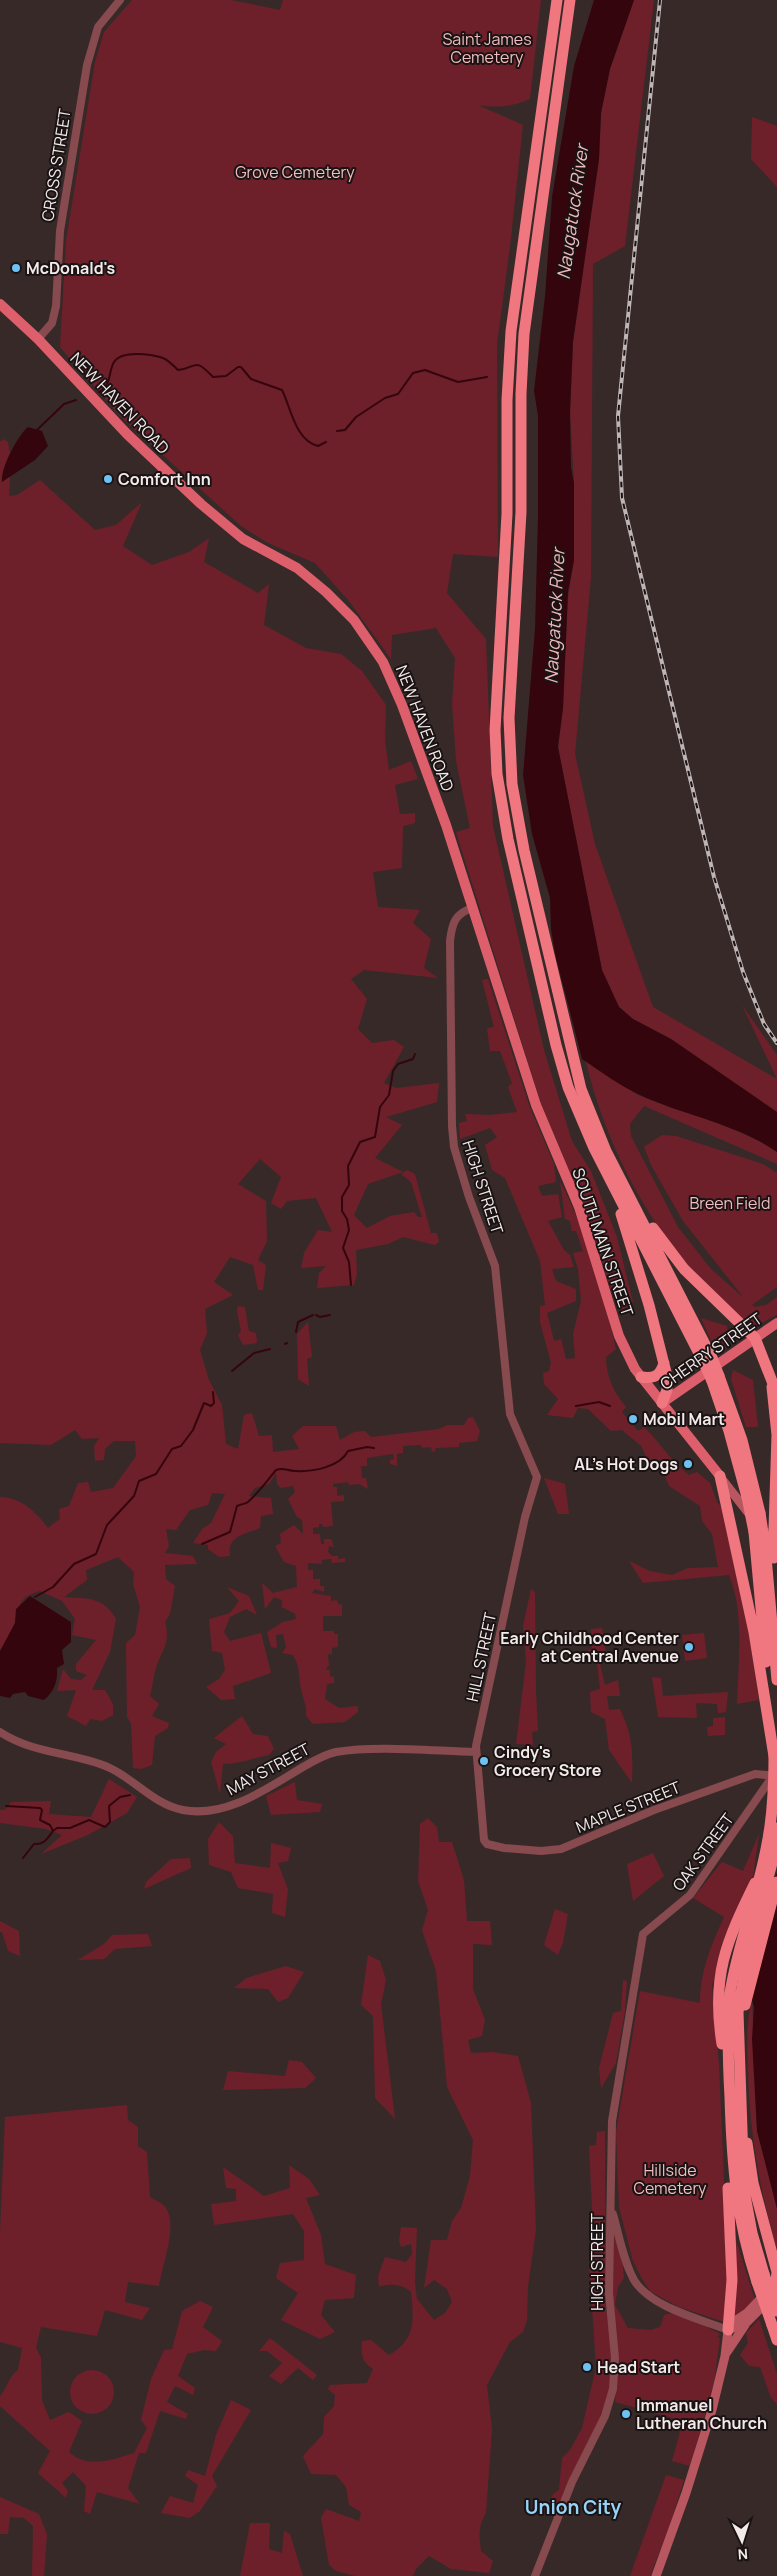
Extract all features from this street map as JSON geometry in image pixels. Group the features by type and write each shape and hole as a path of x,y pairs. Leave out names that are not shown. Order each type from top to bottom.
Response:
{"highway":[{"path":"555,0 511,331 507,392 507,514 495,709 495,752 503,818 556,1045 576,1108 609,1176 708,1360"},
{"path":"570,0 524,334 521,394 521,512 509,740 515,806 569,1046 588,1110 606,1151 708,1360 742,1440 772,1551"},
{"path":"564,41 575,0"},
{"path":"606,1151 654,1229 675,1259 755,1338 777,1394"},
{"path":"609,1176 631,1243 664,1363 668,1384 662,1403"},
{"path":"642,1377 655,1378 660,1374 664,1363"},
{"path":"770,1376 777,1436 772,1551 777,1680"},
{"path":"716,1379 736,1451 754,1532 774,1756 773,1800 767,1845 738,1952 738,2057 744,2190 761,2278 777,2340"},
{"path":"720,1476 754,1632 774,1756"},
{"path":"729,2090 718,2009 721,1967 729,1939 762,1868 777,1828"},
{"path":"739,1995 747,1957 777,1844"},
{"path":"777,1882 728,2033 732,2169 738,2213 761,2278 777,2311"},
{"path":"739,2101 753,2183 776,2272 775,2290"},
{"path":"728,2330 732,2280 728,2179 730,2124"}],"main road":[{"name":"NEW HAVEN ROAD","path":"0,304 38,339 127,434 201,504 243,539 297,568 326,592 354,620 383,662 395,686 464,878"},
{"name":"SOUTH MAIN STREET","path":"464,878 536,1105 579,1206 619,1336 642,1377 720,1476 772,1551"},
{"name":"CHERRY STREET","path":"662,1403 777,1323"},
{"path":"725,2356 748,2322 775,2290"},
{"path":"656,2576 705,2433 725,2356 728,2330 732,2323 747,2313 767,2292 775,2290"},
{"path":"728,2330 748,2322"}],"street":[{"name":"CROSS STREET","path":"38,339 52,323 56,306 60,231 86,65 98,27 120,0"},
{"name":"HIGH STREET","path":"472,908 462,911 455,918 449,947 454,1147 466,1188 495,1266 510,1414 537,1478"},
{"name":"HILL STREET","path":"487,1844 481,1825 476,1752 525,1517 537,1478"},
{"name":"MAY STREET","path":"0,1732 42,1752 106,1766 166,1805 193,1811 216,1809 240,1801 311,1762 335,1752 367,1750 476,1752"},
{"name":"MAPLE STREET","path":"487,1844 504,1848 541,1851 561,1849 646,1813 755,1774 775,1775"},
{"name":"OAK STREET","path":"643,1934 690,1895 775,1775"},
{"name":"HIGH STREET","path":"535,2576 572,2482 610,2403 615,2358 609,2293 612,2121 643,1934"},
{"path":"610,2205 628,2265 639,2287 663,2304 728,2330"}],"green space":[{"path":"132,0 231,0 280,10 283,0 541,0 530,99 504,106 478,105 523,125 497,344 498,557 453,554 447,593 486,639 493,826 544,1050 572,1141 591,1171 617,1237 633,1302 620,1312 613,1297 590,1221 540,1101 456,832 470,828 456,761 452,704 455,658 436,628 392,635 391,659 349,601 315,563 268,543 241,526 120,416 60,347 66,241 95,62 104,32"},
{"path":"634,0 654,0 625,246 593,264 591,577 575,754 595,844 653,1007 777,1079 777,1112 671,1039 633,1019 619,1007 602,970 558,747 563,708 568,598 574,560 574,483 570,412 573,342 599,159 601,113 610,69"},
{"path":"752,117 777,126 777,187 751,159"},
{"path":"3,439 8,442 11,459 9,496 17,495 40,480 95,530 116,525 142,502 123,546 152,565 189,552 209,538 204,562 258,593 269,584 264,625 306,648 341,654 362,671 386,705 385,740 389,770 411,761 418,779 395,785 400,814 415,813 415,823 403,826 402,868 373,872 378,907 420,910 413,923 431,939 424,968 438,978 364,970 351,979 367,999 358,1029 372,1043 394,1040 404,1047 384,1083 396,1088 439,1083 437,1102 386,1117 402,1125 375,1158 403,1172 368,1184 354,1215 367,1228 390,1216 414,1212 418,1217 422,1217 411,1182 401,1174 407,1170 415,1174 431,1233 437,1233 439,1242 435,1245 403,1237 388,1244 356,1250 357,1274 354,1285 317,1288 319,1273 326,1266 301,1268 304,1253 318,1230 332,1232 316,1198 287,1201 281,1209 271,1203 281,1177 260,1159 238,1184 266,1201 267,1241 258,1260 266,1265 263,1290 258,1290 253,1265 230,1257 214,1282 233,1295 205,1309 207,1333 200,1350 209,1380 222,1405 226,1444 238,1449 244,1415 252,1413 259,1436 272,1435 273,1452 299,1449 292,1436 303,1426 336,1426 340,1440 354,1432 365,1431 371,1437 439,1429 447,1425 464,1425 468,1418 473,1417 480,1431 477,1441 459,1443 459,1447 436,1448 432,1452 431,1447 422,1448 421,1445 403,1446 403,1453 397,1454 397,1466 390,1464 390,1460 394,1459 393,1454 367,1458 367,1466 361,1466 362,1478 366,1478 368,1489 359,1484 349,1485 348,1482 333,1484 333,1487 337,1487 337,1496 344,1495 344,1501 331,1502 333,1526 323,1527 322,1524 319,1524 319,1527 313,1528 313,1534 320,1534 321,1544 324,1544 324,1539 331,1539 334,1547 329,1546 328,1552 332,1556 338,1556 338,1559 345,1558 345,1562 332,1563 331,1559 322,1560 322,1564 308,1563 308,1570 313,1570 313,1579 320,1579 320,1586 324,1586 324,1592 315,1589 312,1593 331,1596 331,1601 337,1600 338,1604 342,1605 342,1616 323,1616 323,1631 334,1631 334,1634 338,1634 338,1647 332,1648 332,1654 328,1654 329,1666 326,1668 330,1670 330,1676 334,1677 334,1683 327,1684 325,1699 339,1708 358,1706 358,1712 345,1722 313,1724 306,1716 306,1706 296,1660 293,1655 282,1653 286,1647 283,1634 276,1635 277,1648 271,1647 267,1632 283,1622 296,1619 295,1614 282,1607 282,1600 274,1597 265,1609 262,1583 273,1593 297,1587 296,1566 284,1562 275,1546 281,1543 280,1534 294,1525 303,1534 302,1520 297,1517 288,1499 295,1492 293,1486 281,1488 277,1484 276,1473 269,1484 255,1488 249,1496 271,1498 273,1514 261,1516 260,1528 234,1540 231,1544 230,1556 219,1557 208,1549 208,1545 193,1543 202,1529 211,1523 225,1494 212,1493 208,1505 190,1510 176,1530 166,1529 169,1546 165,1553 193,1556 197,1564 165,1565 166,1579 175,1586 170,1614 165,1622 167,1636 165,1646 158,1661 150,1696 159,1704 152,1716 169,1723 168,1728 155,1736 152,1765 141,1769 133,1768 131,1723 127,1717 126,1643 135,1635 140,1607 133,1584 134,1572 118,1557 86,1570 87,1580 64,1597 100,1602 106,1606 116,1619 110,1652 92,1690 105,1690 113,1704 113,1715 102,1721 90,1719 86,1726 67,1716 76,1690 57,1691 63,1669 71,1679 81,1680 87,1675 76,1671 76,1664 96,1640 72,1635 75,1619 62,1601 40,1591 24,1598 12,1629 0,1651 0,1497 22,1503 39,1517 48,1528 60,1519 59,1509 69,1506 78,1483 88,1482 91,1492 113,1488 136,1456 135,1441 114,1441 105,1449 104,1460 95,1461 94,1446 99,1438 82,1439 75,1430 51,1445 0,1443 0,442"},
{"path":"488,979 529,1105 554,1164 556,1182 538,1186 542,1196 558,1194 562,1217 548,1221 564,1250 570,1255 574,1267 552,1269 556,1281 576,1289 576,1301 547,1313 554,1341 561,1339 566,1359 575,1358 573,1334 581,1301 578,1269 573,1253 583,1251 576,1231 572,1231 570,1221 565,1219 560,1181 586,1242 606,1306 616,1349 606,1357 607,1371 618,1396 626,1407 622,1412 638,1431 644,1427 671,1458 689,1475 697,1472 710,1483 717,1502 724,1510 744,1599 759,1700 737,1704 739,1622 734,1590 729,1575 643,1583 629,1561 650,1571 672,1575 688,1568 718,1567 712,1534 702,1521 700,1506 669,1486 663,1471 648,1460 641,1446 622,1430 611,1431 588,1409 578,1408 573,1418 547,1415 558,1399 544,1384 543,1373 549,1371 551,1363 540,1322 540,1306 545,1305 540,1261 505,1178 492,1170 485,1145 497,1137 490,1128 460,1139 459,1123 467,1121 465,1114 490,1115 517,1112 508,1087 512,1083 500,1051 490,1051 487,1028 494,1027 482,980"},
{"path":"742,1005 777,1055 777,1079"},
{"name":"Breen Field","path":"586,1062 638,1095 672,1108 707,1118 764,1143 777,1152 777,1164 644,1106 630,1124 631,1136 678,1227 711,1269 744,1298 683,1221 652,1167 644,1147 662,1135 676,1136 763,1164 777,1173 777,1287 752,1305 755,1307 766,1305 777,1297 777,1315 753,1327 709,1290 677,1253 659,1228 628,1176 604,1120"},
{"path":"238,1306 245,1307 249,1331 256,1333 257,1343 243,1345 238,1335 241,1331 237,1311"},
{"path":"701,1318 727,1326 728,1346 717,1354"},
{"path":"308,1322 312,1357 307,1359 309,1386 298,1379 297,1334"},
{"path":"733,1370 753,1380 758,1427 746,1427 731,1379"},
{"path":"544,1478 565,1484 569,1514 558,1514"},
{"path":"227,1587 249,1596 257,1615 246,1609 230,1617 224,1632 230,1641 261,1633 271,1673 233,1686 235,1699 221,1700 206,1687 219,1679 225,1670 222,1653 212,1651 209,1619 230,1613 239,1601"},
{"path":"531,1589 535,1592 538,1731 532,1732 533,1745 516,1744 526,1662 523,1626"},
{"path":"602,1628 607,1660 600,1664 605,1685 618,1680 620,1696 607,1696 609,1710 620,1709 630,1736 632,1783 609,1750 605,1719 591,1712 590,1692 600,1689 597,1662 587,1663 588,1650 592,1649 591,1629"},
{"path":"704,1633 707,1658 685,1661 682,1635"},
{"path":"652,1677 661,1678 663,1696 728,1692 726,1712 718,1713 717,1704 696,1703 697,1718 658,1717"},
{"path":"242,1716 253,1734 268,1736 274,1749 269,1755 223,1764 220,1794 211,1762 216,1752 226,1744 214,1738"},
{"path":"725,1717 725,1735 708,1736 707,1727 713,1726 713,1718"},
{"path":"109,1779 137,1797 127,1813 88,1835 41,1854 62,1835 46,1829 0,1823 0,1810 5,1810 11,1802 51,1801 49,1814 91,1817"},
{"path":"295,1782 297,1800 322,1804 320,1812 271,1815 266,1796"},
{"path":"428,1818 437,1827 439,1842 452,1842 464,1880 467,1921 490,1921 492,1945 473,1944 473,1989 485,2020 482,2036 468,2040 471,2053 492,2052 518,2056 531,2103 536,2229 528,2287 527,2320 523,2332 510,2342 487,2385 492,2429 486,2513 480,2526 480,2536 481,2551 493,2561 489,2573 451,2569 429,2556 416,2569 413,2576 355,2576 336,2571 329,2565 321,2518 326,2509 359,2521 361,2512 349,2505 346,2487 336,2475 311,2474 303,2456 323,2434 324,2417 334,2406 335,2395 328,2389 330,2385 367,2383 373,2369 366,2363 363,2357 362,2341 371,2340 389,2355 398,2349 409,2336 413,2311 411,2292 404,2287 396,2285 379,2287 378,2276 385,2257 406,2262 412,2254 411,2244 401,2247 399,2241 401,2227 417,2228 415,2282 417,2299 434,2320 445,2313 452,2302 447,2289 434,2280 424,2288 431,2240 447,2240 452,2221 461,2208 470,2176 473,2140 447,2087 436,1971 422,1930 428,1910 418,1881 420,1824"},
{"path":"219,1822 233,1836 235,1863 270,1868 271,1843 291,1848 288,1861 278,1863 288,1889 285,1917 272,1913 273,1894 238,1888 231,1872 209,1865 208,1839"},
{"name":"Hillside Cemetery","path":"759,1834 753,1876 726,1936 712,1986 719,2065 728,2270 724,2322 679,2307 651,2292 642,2279 633,2261 619,2207 616,2132 640,1991 700,2003 704,1969 724,1917 693,1898 722,1862 743,1871"},
{"path":"653,1853 664,1876 633,1901 627,1864"},
{"path":"190,1858 191,1868 144,1889 146,1882 171,1859"},
{"path":"555,1909 568,1914 563,1943 558,1955 544,1945"},
{"path":"0,1921 19,1931 20,1956 8,1951 2,1932 0,1932"},
{"path":"148,1934 152,1946 115,1949 104,1959 78,1960 104,1944 112,1935"},
{"path":"368,1955 380,1961 386,1980 381,2004 395,2119 375,2098 373,2016 361,2005"},
{"path":"286,1966 304,1972 288,1998 278,2002 268,1989 234,1988 246,1978"},
{"path":"623,1980 627,1981 625,2011 616,2063 601,2088 599,2068 613,2013 621,2011"},
{"path":"752,2000 757,2131 777,2204 777,2251 765,2206 753,2138 747,2042"},
{"path":"289,2060 302,2062 316,2078 305,2088 223,2090 228,2071 285,2076"},
{"path":"127,2105 128,2120 138,2127 138,2146 147,2152 150,2197 165,2206 169,2215 170,2235 159,2286 128,2282 125,2302 150,2308 142,2320 105,2310 97,2336 41,2327 36,2347 41,2358 42,2400 50,2420 69,2412 82,2421 69,2452 76,2457 92,2462 100,2462 134,2453 147,2428 141,2420 151,2379 164,2350 172,2349 182,2311 200,2301 213,2307 203,2327 222,2341 216,2351 204,2350 187,2354 178,2376 195,2388 193,2395 175,2386 167,2402 188,2414 186,2419 160,2411 146,2453 139,2453 128,2488 140,2504 97,2492 90,2514 84,2511 86,2486 73,2472 62,2483 68,2491 66,2498 38,2473 50,2451 0,2406 0,2396 12,2376 18,2370 22,2348 0,2342 0,2232 5,2117"},
{"path":"605,2131 606,2309 613,2357 608,2403 553,2516 546,2510 553,2494 559,2490 562,2458 570,2450 582,2428 596,2367 589,2262 594,2250 589,2146 596,2145 597,2132"},
{"path":"289,2165 309,2179 320,2195 306,2198 321,2235 325,2264 356,2275 354,2298 325,2300 321,2315 335,2332 320,2339 281,2320 298,2293 276,2278 280,2263 304,2260 304,2231 293,2214 214,2225 211,2204 236,2201 236,2189 226,2188 223,2167 264,2196 290,2188"},
{"path":"613,2230 622,2255 624,2278 618,2287 615,2305 628,2328 650,2330 660,2327 664,2315 671,2313 693,2319 720,2334 718,2337 720,2338 714,2384 690,2466 672,2461 683,2421 615,2402 617,2384 612,2286"},
{"path":"735,2237 755,2300 746,2311 733,2317"},
{"path":"759,2319 777,2374 777,2404 771,2398 760,2367 749,2366 740,2355 748,2343 746,2333"},
{"path":"270,2338 317,2375 313,2380 298,2368 281,2384 269,2376 282,2363 267,2351 259,2351"},
{"path":"92,2370 108,2376 114,2392 108,2408 92,2414 76,2408 70,2392 76,2376"},
{"path":"231,2400 251,2410 212,2476 217,2486 200,2511 190,2518 161,2513 170,2496 193,2503 198,2485 185,2476 188,2470 205,2476 216,2435"},
{"path":"666,2475 684,2480 668,2531 650,2576 630,2576"},
{"path":"0,2497 39,2514 47,2534 44,2576 32,2576 33,2526 24,2518 10,2517 8,2534 0,2534"},
{"path":"250,2523 270,2523 269,2549 282,2553 284,2531 290,2534 303,2576 240,2576"}],"water":[{"name":"Naugatuck River","path":"594,0 634,0 610,69 601,113 599,159 573,342 570,412 571,467 574,483 574,560 568,592 563,708 558,747 602,970 619,1007 633,1019 671,1039 777,1112 777,1152 744,1134 640,1095 582,1059 555,954 551,929 550,898 532,834 523,775 535,629 538,416 534,391 545,296 552,197 574,66"},
{"path":"28,427 42,431 48,446 35,460 2,482 2,476 10,453 19,437"},
{"path":"30,1596 71,1622 71,1642 62,1650 64,1664 57,1668 55,1686 44,1700 28,1696 25,1692 13,1694 10,1698 0,1696 0,1651 15,1623 16,1609"},
{"path":"777,1873 777,2209 757,2131 752,2039 754,2007 751,1996 767,1903"}],"waterway":[{"path":"99,392 106,386 114,362 118,358 130,354 144,354 163,358 178,370 198,365 213,377 226,376 238,367 241,367 251,379 282,390 299,430 310,443 318,446 326,442"},
{"path":"337,431 345,430 356,417 385,398 398,394 413,373 425,370 458,382 487,377"},
{"path":"37,430 64,404 76,400"},
{"path":"351,1285 349,1262 343,1248 349,1230 347,1219 342,1211 342,1197 349,1185 348,1166 360,1142 375,1137 380,1107 389,1095 393,1071 398,1064 413,1059 415,1054"},
{"path":"296,1332 298,1322 313,1315"},
{"path":"316,1315 320,1317 330,1315"},
{"path":"232,1371 254,1353 270,1349"},
{"path":"35,1597 53,1587 74,1564 96,1554 107,1525 134,1496 139,1481 156,1474 172,1449 181,1446 193,1430 204,1403 211,1406 214,1403 213,1392"},
{"path":"576,1406 599,1402 610,1406"},
{"path":"202,1544 230,1532 237,1506 248,1502 276,1470 302,1471 318,1469 339,1461 348,1451 367,1447 374,1448"},
{"path":"6,1806 40,1808 42,1810 40,1820 50,1825 53,1831 57,1828 70,1828 89,1820 105,1827 110,1822 109,1806 120,1797 130,1795"},
{"path":"23,1858 34,1844 43,1842 53,1831"}],"railway":[{"path":"660,0 618,416 622,498 714,877 743,972 764,1024 777,1043"}],"place":[{"name":"McDonald's","path":"16,268"},
{"name":"Comfort Inn","path":"108,479"},
{"name":"Mobil Mart","path":"633,1419"},
{"name":"AL's Hot Dogs","path":"688,1464"},
{"name":"Early Childhood Center at Central Avenue","path":"689,1647"},
{"name":"Cindy's Grocery Store","path":"484,1761"},
{"name":"Head Start","path":"587,2367"},
{"name":"Immanuel Lutheran Church","path":"626,2414"}],"district":[{"name":"Union City","path":"573,2507"}],"park label":[{"name":"Saint James Cemetery","path":"487,48"},
{"name":"Grove Cemetery","path":"295,172"}]}
